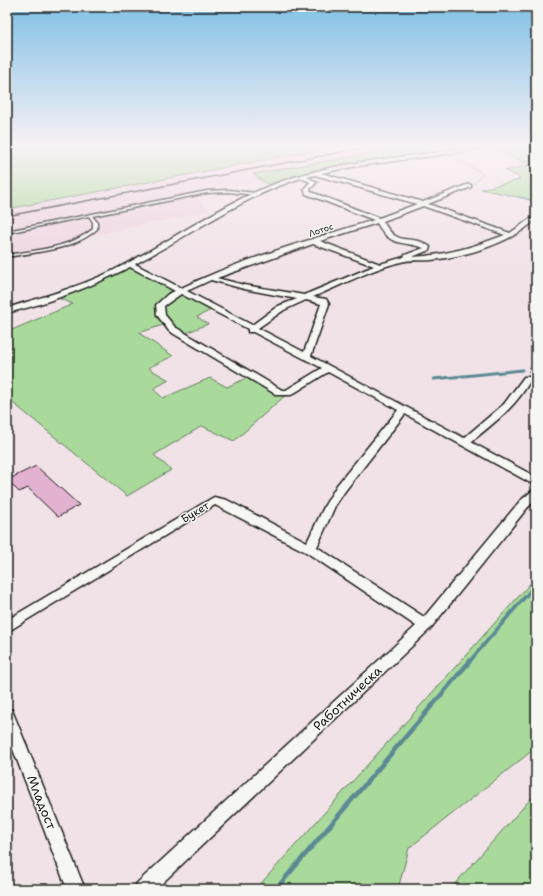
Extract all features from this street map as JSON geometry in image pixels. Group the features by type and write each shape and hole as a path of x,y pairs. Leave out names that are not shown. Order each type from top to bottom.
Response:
{"street":[{"path":"7,311 93,282 130,264 256,194 271,188"},
{"path":"251,330 271,314 307,297 427,248 394,240 386,233 379,220 308,193 308,188"},
{"path":"366,188 423,204 511,235"},
{"name":"Лотос","path":"327,369 288,393 280,393 176,332 166,324 161,315 160,304 166,297 210,278 379,220 464,188"},
{"path":"402,259 432,258 488,245 511,235 532,220"},
{"path":"315,242 380,266"},
{"path":"130,264 251,330 306,357 404,409 536,482"},
{"path":"210,278 251,289 307,297 323,301 325,304 306,357"},
{"path":"465,442 511,403 521,391 527,379"},
{"path":"310,548 330,505 341,488 404,409"},
{"name":"Работническа","path":"143,889 425,624 524,504 536,494"},
{"name":"Букет","path":"7,627 214,501 223,503 310,548 425,624"},
{"name":"Младост","path":"7,715 76,889"}],"lane":[{"path":"7,232 207,192 228,191 256,194"},
{"path":"7,256 66,243 85,237 95,228 95,222 90,215"}],"path":[{"path":"527,379 536,351"}],"shaded area":[{"path":"118,188 229,188 194,195 210,211 85,237 66,243 7,256 7,209"}],"green space":[{"path":"7,188 118,188 7,209"},
{"path":"536,188 536,201 481,189"},
{"path":"129,264 213,309 197,317 208,324 181,335 166,324 139,333 173,356 148,368 169,380 153,389 163,398 210,378 227,387 251,376 288,393 234,441 202,426 154,455 171,470 127,496 7,398 7,332 73,304 53,296 83,286"},
{"path":"536,577 536,745 528,754 409,848 398,889 256,889"},
{"path":"536,793 536,889 450,889"}],"building":[{"path":"36,466 79,505 58,517 28,488 19,492 7,480"}],"waterway":[{"path":"519,197 536,201"},
{"path":"434,379 522,370"},
{"path":"469,662 536,584"},
{"path":"276,889 470,661"}],"railway":[{"path":"7,216 154,188"}]}
